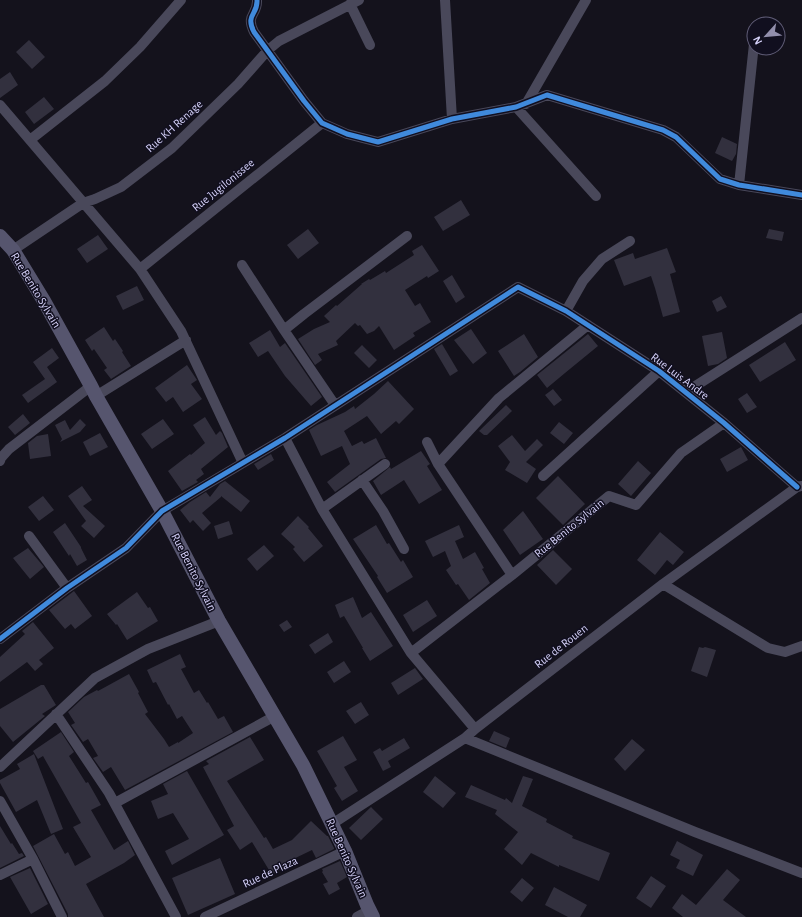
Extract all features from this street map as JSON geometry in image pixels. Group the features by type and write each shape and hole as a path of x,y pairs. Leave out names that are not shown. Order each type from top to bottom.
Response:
{"main road":[{"name":"Rue Benito Sylvain","path":"0,236 13,250 44,301 93,391 162,511 219,620 303,765 345,851 371,914"}],"street":[{"path":"30,140 105,81 140,47 181,0"},
{"path":"257,0 257,5 250,24 254,32 304,101 322,123 347,134 378,142 452,119 516,107 547,95 663,130 676,136 720,179 739,185 802,195"},
{"path":"445,0 452,119"},
{"path":"526,104 586,0"},
{"path":"354,2 370,45"},
{"name":"Rue KH Renage","path":"13,250 83,203 121,187 172,148 238,84 268,50 279,41 354,2"},
{"path":"739,185 753,56"},
{"path":"0,105 140,269 186,340 243,463"},
{"path":"516,107 596,196"},
{"name":"Rue Jugilonissee","path":"140,269 322,123"},
{"path":"284,330 407,236"},
{"path":"566,311 583,281 602,259 630,241"},
{"path":"0,639 66,588 126,548 162,511 285,438 334,406 242,265"},
{"name":"Rue Luis Andre","path":"334,406 518,286 566,311 660,371 724,422 799,486"},
{"path":"686,392 802,318"},
{"path":"438,464 499,398 588,325"},
{"path":"0,461 10,449 93,391 186,340"},
{"path":"543,476 660,371"},
{"name":"Rue Benito Sylvain","path":"411,653 512,575 609,496 636,505 681,453 724,422"},
{"path":"285,438 322,509 411,653 475,729"},
{"path":"427,442 438,464 512,575"},
{"path":"322,509 385,464"},
{"path":"362,480 383,511 404,549"},
{"name":"Rue de Rouen","path":"332,824 465,738 663,584 799,486"},
{"path":"29,536 66,588"},
{"path":"663,584 768,648 785,652 802,646"},
{"path":"0,767 94,678 148,649 219,620"},
{"path":"56,714 115,803 176,917"},
{"path":"115,803 275,716"},
{"path":"465,738 695,832 802,873"},
{"path":"0,802 33,860 62,917"},
{"name":"Rue de Plaza","path":"205,917 345,851"},
{"path":"0,875 33,860"},
{"path":"357,917 371,914"}],"building":[{"path":"29,40 45,57 32,69 16,52"},
{"path":"10,72 18,85 0,98 0,79"},
{"path":"44,97 54,109 34,124 25,112"},
{"path":"722,137 737,144 736,154 732,161 715,153"},
{"path":"461,200 470,215 443,231 434,217"},
{"path":"308,229 319,243 298,259 287,245"},
{"path":"769,229 784,232 782,241 766,238"},
{"path":"98,235 108,249 87,263 77,249"},
{"path":"422,245 439,271 428,278 427,276 405,290 415,306 420,303 431,322 413,333 415,336 394,350 379,326 374,331 367,334 360,325 358,326 355,323 336,341 338,345 318,354 322,360 315,365 298,339 314,329 330,322 324,316 361,284 385,271 386,273 414,255 412,251"},
{"path":"667,248 676,272 670,274 680,312 663,317 651,276 624,286 614,260 633,253 635,259"},
{"path":"452,275 465,297 456,303 443,281"},
{"path":"137,286 144,300 123,310 116,296"},
{"path":"721,296 727,307 717,312 712,301"},
{"path":"104,327 113,341 115,339 131,366 111,379 104,370 107,368 94,349 92,351 85,340"},
{"path":"471,329 487,353 473,364 454,340"},
{"path":"270,330 280,347 285,343 322,397 311,406 285,376 268,351 258,357 249,343"},
{"path":"722,332 727,358 718,364 708,366 702,336"},
{"path":"524,334 538,357 514,376 498,351"},
{"path":"588,334 598,346 547,388 537,375"},
{"path":"785,342 796,360 760,382 749,365"},
{"path":"442,344 458,371 450,376 434,349"},
{"path":"362,345 377,360 369,368 354,353"},
{"path":"52,348 59,358 47,367 57,382 28,403 22,395 45,379 33,362"},
{"path":"187,365 197,380 191,384 202,399 183,412 173,397 166,402 155,388"},
{"path":"388,381 414,409 399,424 396,421 381,434 367,416 344,431 352,446 362,441 364,444 376,438 386,458 381,459 335,492 327,482 350,464 342,446 321,456 309,430 354,406 355,409"},
{"path":"553,389 562,400 554,406 545,395"},
{"path":"747,393 757,407 747,413 738,399"},
{"path":"506,405 512,411 487,435 484,435 479,431"},
{"path":"23,414 30,423 15,435 8,427"},
{"path":"205,417 216,435 220,431 222,433 228,447 201,469 204,474 196,480 198,482 182,491 168,471 205,443 193,425"},
{"path":"80,419 86,425 80,432 60,442 62,439 55,425 65,420 70,430"},
{"path":"163,419 174,434 152,449 141,434"},
{"path":"559,422 573,433 564,444 550,433"},
{"path":"100,433 108,447 90,456 83,442"},
{"path":"48,434 51,456 30,459 28,443 37,436"},
{"path":"512,435 525,451 537,439 543,445 526,462 536,469 527,483 505,470 510,462 498,446"},
{"path":"741,447 748,460 727,472 720,459"},
{"path":"421,451 430,464 427,466 442,490 419,504 404,480 381,495 373,481 390,467 391,469"},
{"path":"271,454 274,460 258,470 254,464"},
{"path":"638,461 651,473 631,496 618,484"},
{"path":"558,476 585,504 563,525 536,498"},
{"path":"225,481 250,501 241,512 221,496 202,513 211,523 203,531 193,520 190,523 180,510 206,492 210,497 220,484"},
{"path":"82,486 92,500 83,506 105,526 94,538 81,526 86,521 68,496"},
{"path":"43,496 54,510 39,521 28,507"},
{"path":"523,511 543,539 520,555 503,530"},
{"path":"298,516 309,527 308,528 323,546 304,562 293,549 295,547 281,534"},
{"path":"229,521 233,534 218,539 214,526"},
{"path":"65,523 81,547 87,560 77,566 70,554 69,556 53,532"},
{"path":"376,525 387,544 389,543 401,562 403,560 413,577 387,593 377,577 378,576 353,539"},
{"path":"459,525 464,537 455,541 463,559 475,552 490,583 469,600 446,570 451,566 445,551 433,557 425,541"},
{"path":"660,532 684,552 673,565 667,560 655,575 637,560"},
{"path":"264,545 274,556 257,571 247,559"},
{"path":"28,548 44,567 30,579 13,558"},
{"path":"553,550 572,569 556,585 537,565"},
{"path":"74,591 92,616 75,629 71,624 65,629 49,610"},
{"path":"137,592 148,608 150,607 158,621 127,640 117,624 116,625 107,614"},
{"path":"353,597 362,618 371,612 393,646 370,661 344,616 340,618 335,605"},
{"path":"427,600 437,616 413,632 403,615"},
{"path":"287,620 292,627 284,632 279,625"},
{"path":"33,622 54,648 39,660 43,664 35,671 27,662 0,682 0,657 25,634 22,631"},
{"path":"328,633 333,642 315,654 309,645"},
{"path":"699,647 716,650 707,677 691,671"},
{"path":"180,654 186,667 181,669 194,693 199,690 218,719 224,716 233,732 125,790 111,767 103,772 93,758 98,756 88,739 83,742 71,725 75,723 68,712 84,697 129,674 148,712 145,714 169,747 178,743 193,733 182,716 177,719 156,682 153,683 147,670"},
{"path":"344,661 351,672 334,683 327,672"},
{"path":"415,668 423,679 398,695 391,683"},
{"path":"41,685 44,685 56,705 42,714 45,716 13,742 0,726 0,709"},
{"path":"361,702 369,715 355,724 346,711"},
{"path":"494,731 510,738 506,748 489,741"},
{"path":"61,732 74,752 69,756 86,783 88,782 101,805 91,810 114,850 128,841 135,855 124,863 86,884 104,917 68,917 68,914 33,846 54,834 65,854 68,852 75,866 91,857 73,827 81,823 43,756 38,759 33,751"},
{"path":"343,736 357,760 344,767 358,791 342,801 334,788 337,786 317,751"},
{"path":"250,737 264,760 227,781 264,838 266,837 273,849 292,840 311,821 328,836 334,849 316,858 312,850 283,864 284,867 272,875 252,842 240,850 227,830 234,826 203,767 209,764 206,761"},
{"path":"404,738 410,748 388,761 391,767 383,771 373,752 380,748 382,751"},
{"path":"632,739 645,750 625,771 614,759"},
{"path":"34,754 63,829 51,834 37,800 16,812 0,783 0,780 20,769 17,764"},
{"path":"187,771 224,835 172,865 165,851 189,839 173,813 158,819 151,801 168,794 163,784"},
{"path":"435,776 456,793 443,808 423,792"},
{"path":"523,776 533,779 522,806 547,819 546,822 573,836 572,838 610,853 599,881 559,865 559,867 531,853 522,865 504,849 518,832 495,814 497,810 465,797 471,785 505,800 506,798 512,803"},
{"path":"371,807 383,819 361,840 349,828"},
{"path":"0,826 19,854 22,853 24,856 0,868"},
{"path":"677,841 703,855 693,876 676,868 680,860 670,855"},
{"path":"220,858 235,894 188,915 172,878"},
{"path":"340,861 347,877 337,883 340,889 329,895 323,884 328,882 322,872 322,869"},
{"path":"30,868 48,904 31,914 10,877"},
{"path":"727,869 740,880 723,900 746,917 683,917 672,908 682,894 696,905"},
{"path":"651,876 666,886 651,908 636,898"},
{"path":"522,878 534,888 522,902 510,892"},
{"path":"554,887 587,905 580,917 568,917 545,905"}],"cycle path":[{"path":"257,0 256,9 251,18 254,32 304,101 322,123 347,134 378,142 452,119 516,107 547,95 663,130 676,137 720,179 739,185 802,195"},
{"path":"0,639 67,588 126,548 162,511 285,438 518,287 566,311 659,371 724,423 797,487"}]}
